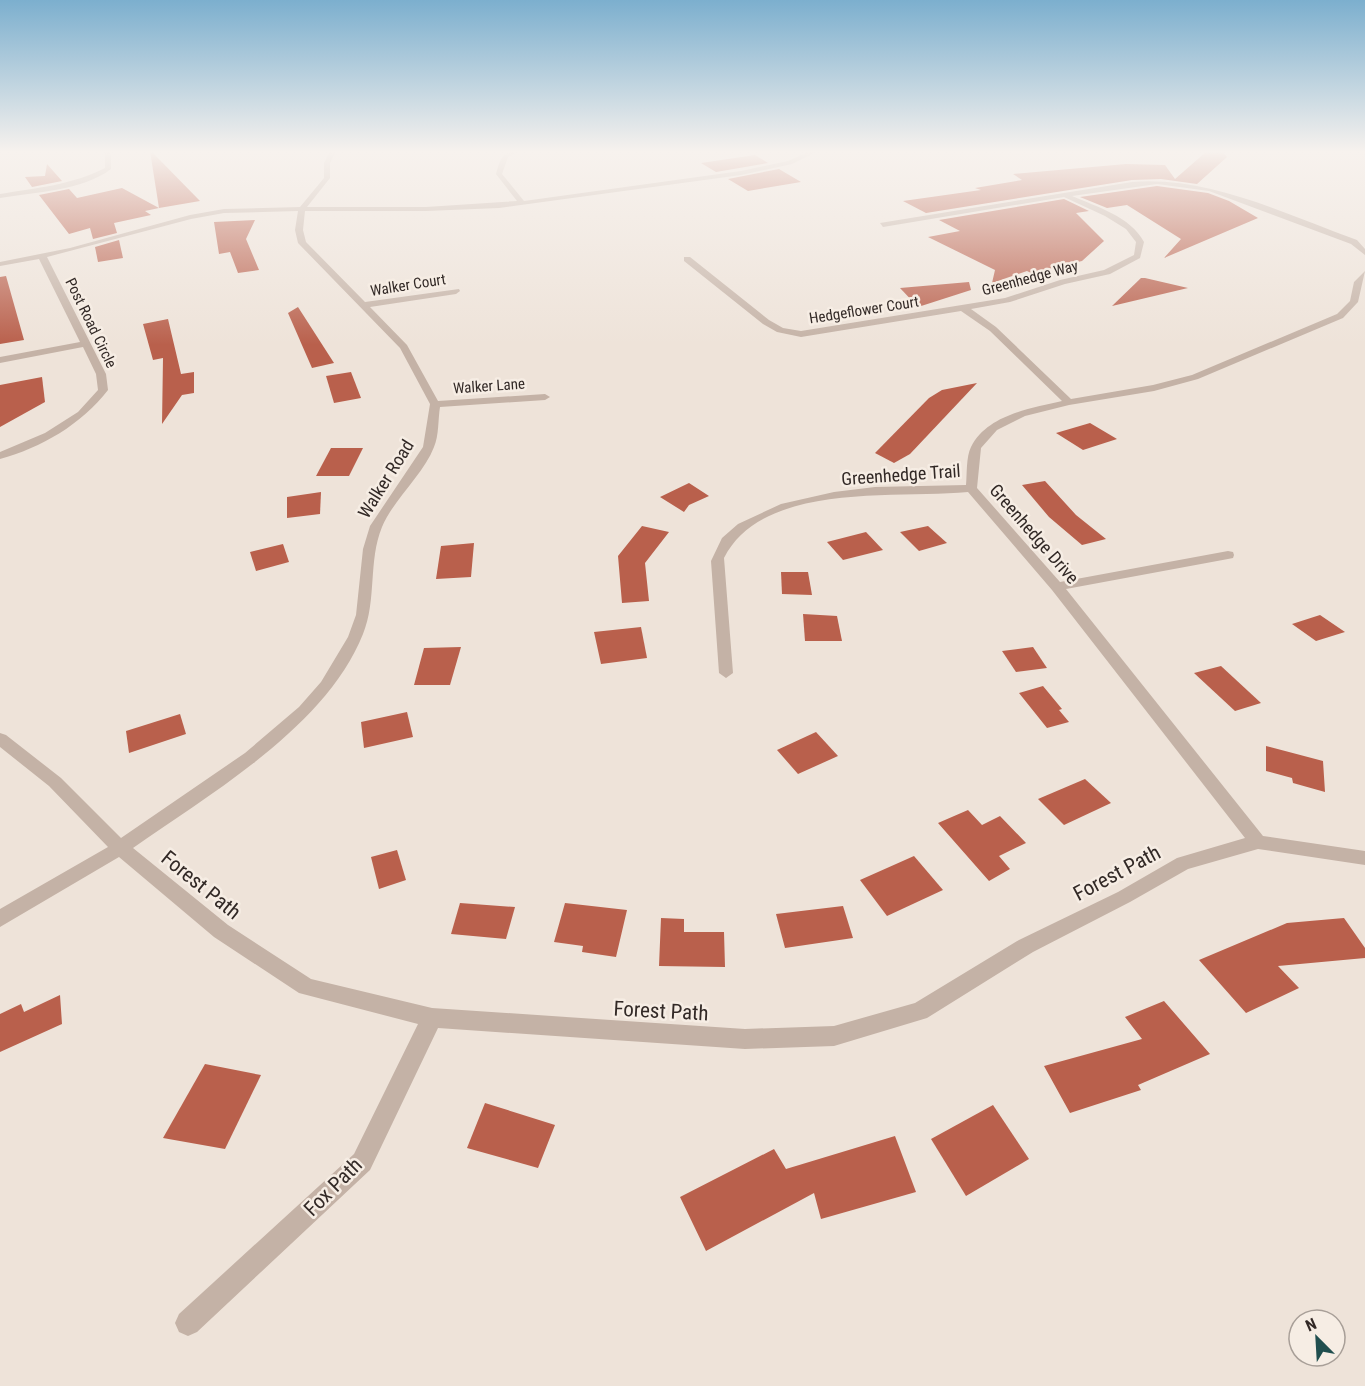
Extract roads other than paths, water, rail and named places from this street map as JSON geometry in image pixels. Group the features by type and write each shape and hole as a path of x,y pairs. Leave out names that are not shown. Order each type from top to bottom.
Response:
{"street":[{"path":"0,264 42,256 199,216"},
{"path":"301,216 299,230 302,243 404,346 435,404"},
{"path":"883,225 939,216"},
{"name":"Greenhedge Way","path":"963,308 1007,300 1064,282 1107,272 1137,256 1141,246 1139,240 1128,226 1107,216"},
{"path":"1283,216 1354,242 1365,253"},
{"name":"Post Road Circle","path":"0,456 49,435 82,414 103,390 101,374 42,256"},
{"name":"Hedgeflower Court","path":"687,259 750,310 780,330 801,334 963,308"},
{"name":"Greenhedge Drive","path":"1258,842 1057,587 971,488 976,448 993,429 1021,414 1069,402 1154,388 1195,377 1340,316 1354,302 1358,282 1365,273"},
{"name":"Walker Court","path":"365,306 456,291"},
{"name":"Greenhedge Way","path":"963,308 993,329 1069,402"},
{"path":"0,360 86,344"},
{"name":"Walker Lane","path":"435,404 545,397"},
{"name":"Walker Road","path":"0,919 120,848 251,757 304,711 326,686 347,653 363,615 369,549 376,526 429,447 435,404"},
{"name":"Greenhedge Trail","path":"726,673 720,617 718,559 728,541 743,526 764,514 810,501 874,491 940,492 971,488"},
{"path":"1057,587 1228,555"},
{"name":"Forest Path","path":"0,739 55,782 120,848 221,931 306,987 432,1018 745,1039 834,1036 920,1011 1026,946 1124,897 1183,863 1258,842 1365,858"},
{"name":"Fox Path","path":"188,1323 362,1162 432,1018"}]}
